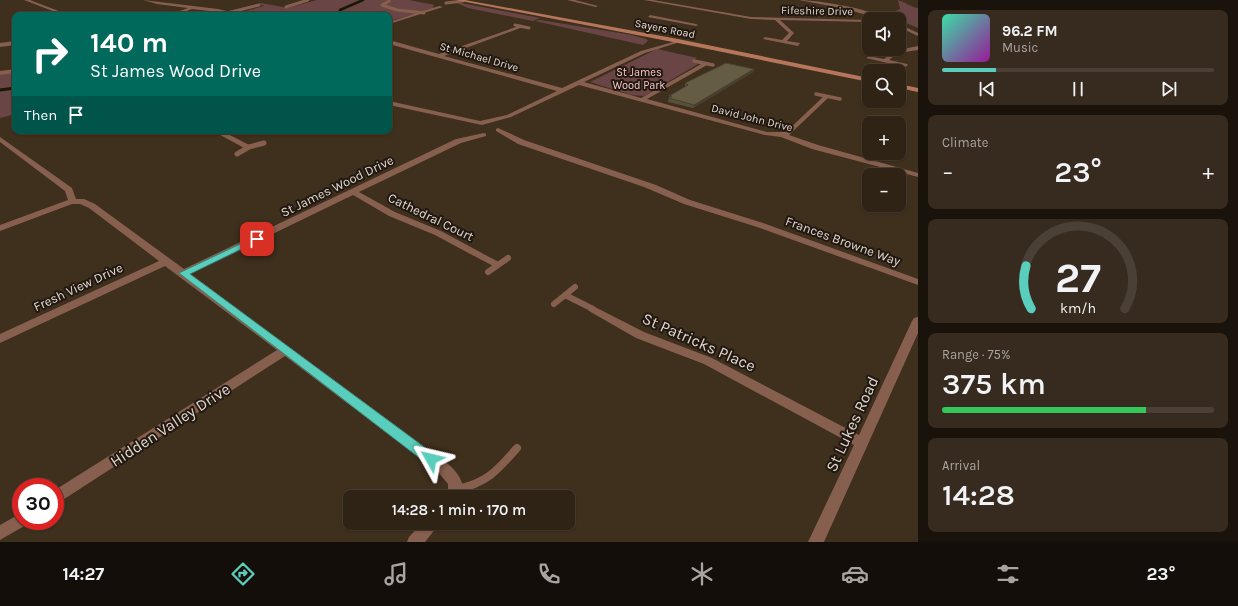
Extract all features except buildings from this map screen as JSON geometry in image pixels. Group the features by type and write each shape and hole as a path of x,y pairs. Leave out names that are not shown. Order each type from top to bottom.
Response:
{"main road":[{"name":"Sayers Road","path":"460,1 663,38 862,79"},
{"path":"906,87 918,90"}],"street":[{"path":"26,0 59,12"},
{"path":"145,0 166,5 231,12"},
{"path":"166,5 185,0"},
{"path":"569,0 596,6"},
{"name":"Fifeshire Drive","path":"646,0 743,17 777,20 862,21"},
{"path":"801,0 847,8 862,12"},
{"path":"392,22 444,6"},
{"path":"180,12 194,8"},
{"path":"692,12 698,9"},
{"path":"672,20 685,15"},
{"path":"650,16 696,25"},
{"path":"777,20 792,33 783,42"},
{"path":"439,56 521,27"},
{"path":"906,29 918,35"},
{"path":"643,52 663,38"},
{"path":"765,38 798,44"},
{"path":"453,118 462,122 469,129 480,123 509,116 643,52 678,41"},
{"path":"1,45 12,43"},
{"name":"St Michael Drive","path":"392,43 564,91"},
{"path":"885,61 896,52 918,48"},
{"path":"869,58 900,64"},
{"path":"642,100 705,64"},
{"path":"0,74 12,72"},
{"name":"David John Drive","path":"580,83 767,134 782,135 815,147 918,175"},
{"path":"782,135 788,133 826,97"},
{"path":"392,105 480,123"},
{"path":"486,135 499,129 502,122 509,116"},
{"name":"Frances Browne Way","path":"480,123 493,124 521,142"},
{"name":"Frances Browne Way","path":"469,129 476,134 521,142 647,185 693,204 760,225 918,282"},
{"name":"St James Wood Drive","path":"459,141 469,129"},
{"path":"223,134 249,146"},
{"name":"St James Wood Drive","path":"184,273 459,141 486,135"},
{"path":"0,139 69,190 73,202"},
{"name":"Cathedral Court","path":"353,192 392,214 438,233 477,254"},
{"path":"0,228 73,202 82,201 92,206 184,273 285,351 443,468 452,478 455,490"},
{"name":"Fresh View Drive","path":"0,339 167,261"},
{"name":"St Patricks Place","path":"592,309 640,335 708,361 862,442"},
{"name":"St Lukes Road","path":"816,542 918,321"},
{"name":"Hidden Valley Drive","path":"64,492 285,351"},
{"path":"0,533 12,526"},
{"path":"415,542 426,530"}],"lane":[{"path":"286,7 308,0"},
{"path":"385,0 394,2"},
{"path":"389,1 382,5 397,10 424,13"},
{"path":"436,6 444,6 460,1"},
{"path":"231,12 259,5"},
{"path":"515,25 529,28"},
{"path":"694,61 713,65"},
{"path":"816,94 840,100"},
{"path":"237,154 249,146 264,143"},
{"name":"Cathedral Court","path":"477,254 498,265"},
{"path":"488,272 508,258"},
{"path":"554,304 575,287"},
{"name":"St Patricks Place","path":"566,295 592,309"},
{"path":"462,490 486,481 517,448"}],"green space":[{"path":"317,0 409,0 435,5 433,6 434,9 392,20 392,12 242,12 264,6 259,4 261,3 288,8"},
{"path":"898,0 918,8 918,28 906,23 906,12 894,12 900,9"},
{"path":"457,3 540,18 533,21 468,8"},
{"path":"540,20 632,35 648,41 643,45 535,21"},
{"name":"St James Wood Park","path":"657,49 697,58 692,61 698,64 644,96 631,95 590,82"},
{"path":"12,73 12,115 0,118 0,75"}],"waterway":[{"path":"340,12 340,10 363,0"},
{"path":"0,90 12,88"}],"route":[{"path":"257,239 184,273 285,351 431,459"}]}
